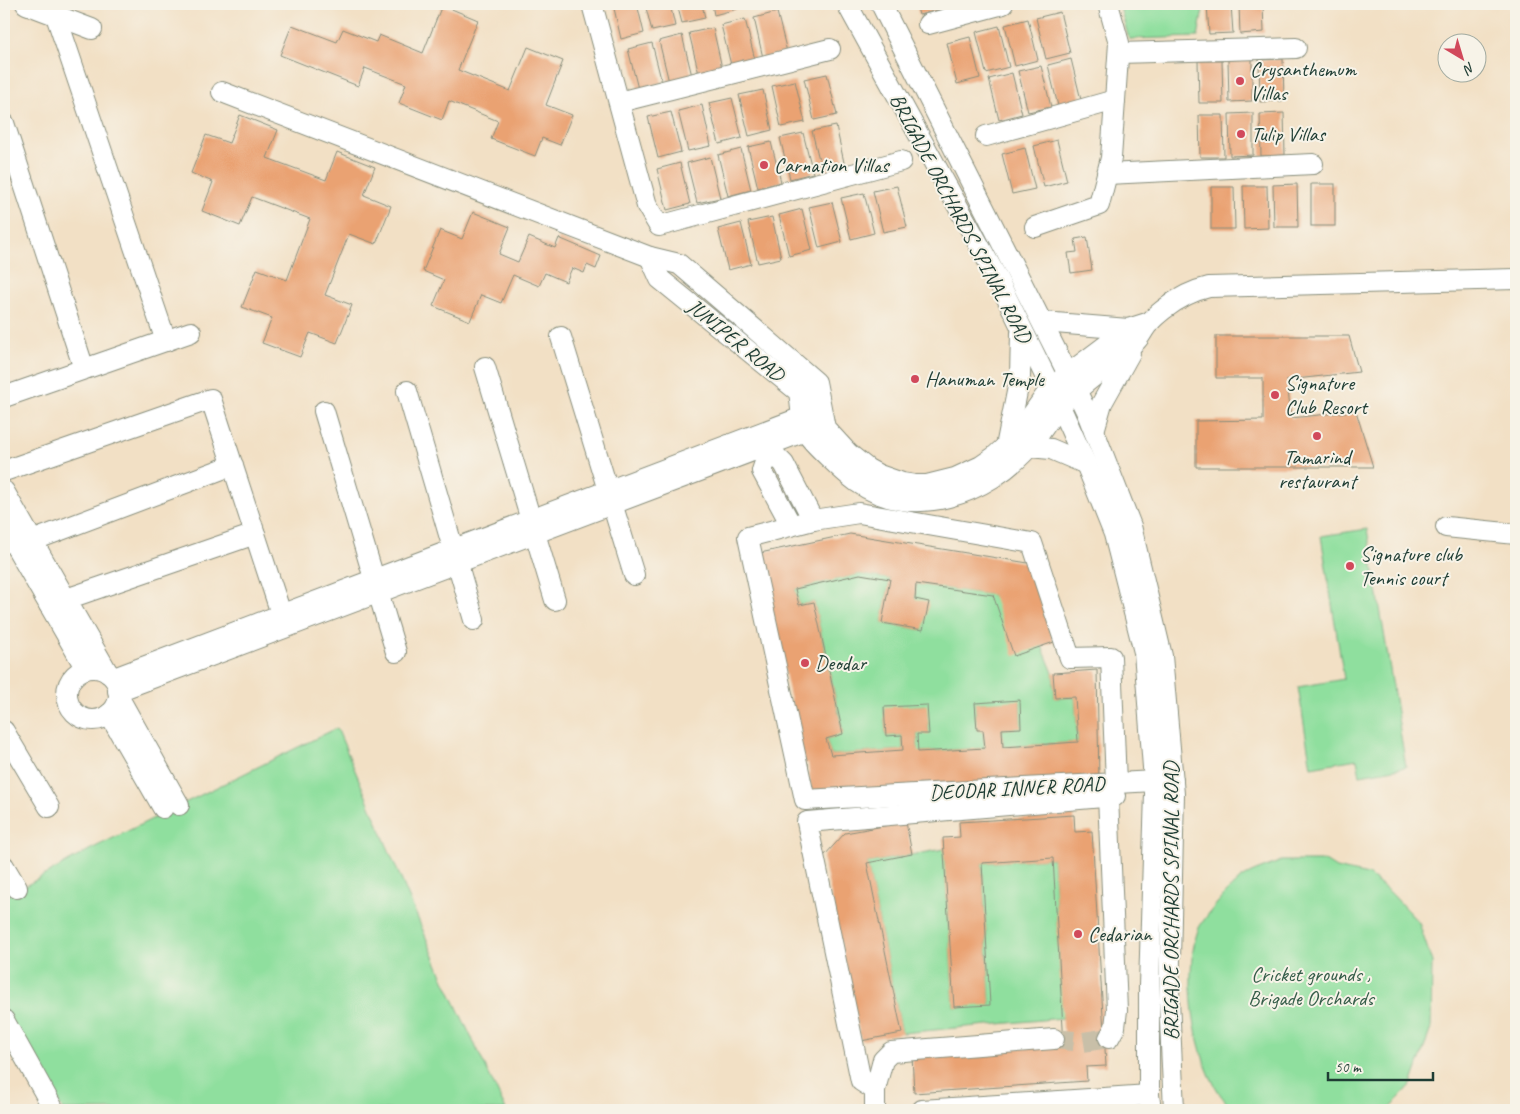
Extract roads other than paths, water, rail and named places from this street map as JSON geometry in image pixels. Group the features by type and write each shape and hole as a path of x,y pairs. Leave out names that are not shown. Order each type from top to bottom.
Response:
{"street":[{"path":"26,4 54,10 92,29"},
{"path":"592,4 647,206 659,226 901,160"},
{"name":"BRIGADE ORCHARDS SPINAL ROAD","path":"847,4 995,274 1086,464 1114,534 1144,652 1164,787 1149,986 1150,1102"},
{"name":"BRIGADE ORCHARDS SPINAL ROAD","path":"881,4 1072,382 1094,431 1131,526 1162,656 1169,1000 1174,1110"},
{"path":"928,24 1003,4"},
{"path":"1035,227 1099,205 1110,158 1119,43 1108,4"},
{"path":"54,10 166,341"},
{"path":"1118,53 1296,48"},
{"path":"619,102 830,49"},
{"path":"222,92 650,257 679,264 816,382 825,428 842,446 868,469 890,480 915,485 927,485 954,478 981,466 1006,447 1026,424 1072,382 1178,298 1195,290 1210,287 1516,279"},
{"path":"986,136 1115,100"},
{"path":"4,123 84,369"},
{"path":"1106,174 1314,164"},
{"name":"JUNIPER ROAD","path":"650,257 660,279 799,392 803,424"},
{"path":"1043,322 1133,334"},
{"path":"1006,447 1020,377 1021,328"},
{"path":"5,392 84,369 191,332"},
{"path":"1094,431 1102,403 1133,334"},
{"path":"561,337 634,575"},
{"path":"485,367 555,600"},
{"path":"407,391 474,620"},
{"path":"803,424 842,470 859,483 885,496 914,502 928,502 944,499 975,488 1004,470 1029,447 1055,397"},
{"path":"4,471 211,399 284,621"},
{"path":"324,411 396,652"},
{"path":"171,806 114,691 102,669 86,669 79,672 69,684 67,699 70,706 86,719 101,719 114,691 284,621 822,417"},
{"path":"1029,447 1050,450 1086,464"},
{"path":"791,525 762,470 765,462 776,456 784,464 813,520"},
{"path":"24,544 233,466"},
{"path":"4,491 24,544 58,603 114,691"},
{"name":"DEODAR INNER ROAD","path":"859,513 1032,543 1070,658 1110,657 1112,790 805,800 748,537 791,525 859,513"},
{"path":"4,526 24,544"},
{"path":"1446,527 1516,534"},
{"path":"58,603 255,534"},
{"path":"58,603 86,669"},
{"path":"4,731 49,807"},
{"path":"875,1090 861,1081 807,822 1112,790 1164,787"},
{"path":"1109,1038 1115,1027 1117,1010 1112,790"},
{"path":"4,866 17,888"},
{"path":"4,1020 54,1110"},
{"path":"875,1110 875,1090 882,1060 891,1052 1054,1039"},
{"path":"922,1110 1150,1102"}],"tunnel":[{"path":"1054,1039 1083,1042 1109,1038"}],"place":[{"name":"Crysanthemum Villas","path":"1240,81"},
{"name":"Tulip Villas","path":"1241,134"},
{"name":"Carnation Villas","path":"764,165"},
{"name":"Hanuman Temple","path":"915,379"},
{"name":"Signature Club Resort","path":"1275,395"},
{"name":"Tamarind restaurant","path":"1317,436"},
{"name":"Signature club Tennis court","path":"1350,566"},
{"name":"Deodar","path":"805,663"},
{"name":"Cedarian","path":"1078,934"}],"park label":[{"name":"Cricket grounds , Brigade Orchards","path":"1311,986"}]}
